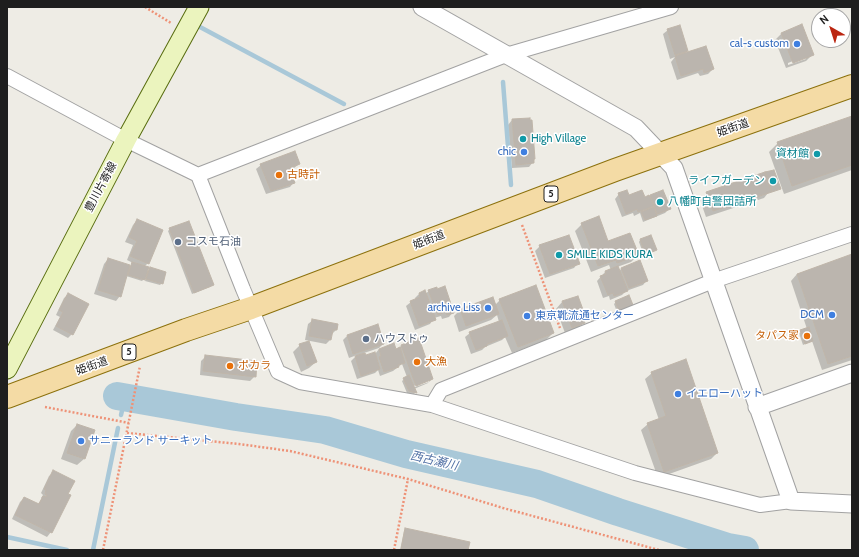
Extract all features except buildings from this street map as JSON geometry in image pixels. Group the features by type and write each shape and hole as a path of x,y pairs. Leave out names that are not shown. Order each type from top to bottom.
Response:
{"main road":[{"name":"豊川片寄線","path":"7,369 126,140 199,7"},
{"name":"姫街道","path":"7,397 186,330 251,308 660,154 852,86"}],"street":[{"path":"422,7 636,128 674,168 790,501"},
{"path":"198,175 506,55 671,7"},
{"path":"8,78 126,140 198,175 278,372 300,382 432,404 635,473 760,505 790,501 852,504"},
{"path":"432,404 441,390 564,340 713,281 852,234"},
{"path":"757,407 852,373"}],"path":[{"path":"145,7 186,31"},
{"path":"522,226 564,340"},
{"path":"103,550 137,379"},
{"path":"46,407 129,423"},
{"path":"127,434 239,444 290,451 408,479 503,508 658,550"},
{"path":"394,550 408,479"}],"waterway":[{"path":"200,27 344,104"},
{"path":"503,82 511,185"},
{"name":"西古瀬川","path":"117,396 236,417 325,430 406,454 537,484 618,512 728,547 745,550"},
{"path":"121,415 125,398"},
{"path":"93,550 118,428"},
{"path":"7,537 67,550"}],"place":[{"name":"cal-s custom","path":"797,44"},
{"name":"High Village","path":"523,139"},
{"name":"chic","path":"524,152"},
{"name":"資材館","path":"817,154"},
{"name":"古時計","path":"279,175"},
{"name":"ライフガーデン","path":"773,181"},
{"name":"八幡町自警団詰所","path":"660,202"},
{"name":"コスモ石油","path":"178,242"},
{"name":"SMILE KIDS KURA","path":"559,255"},
{"name":"archive Liss","path":"488,308"},
{"name":"DCM","path":"832,315"},
{"name":"東京靴流通センター","path":"527,316"},
{"name":"タパス家","path":"807,336"},
{"name":"ハウスドゥ","path":"366,339"},
{"name":"大漁","path":"417,362"},
{"name":"ポカラ","path":"230,366"},
{"name":"イエローハット","path":"678,394"},
{"name":"サニーランド サーキット","path":"81,441"}]}
